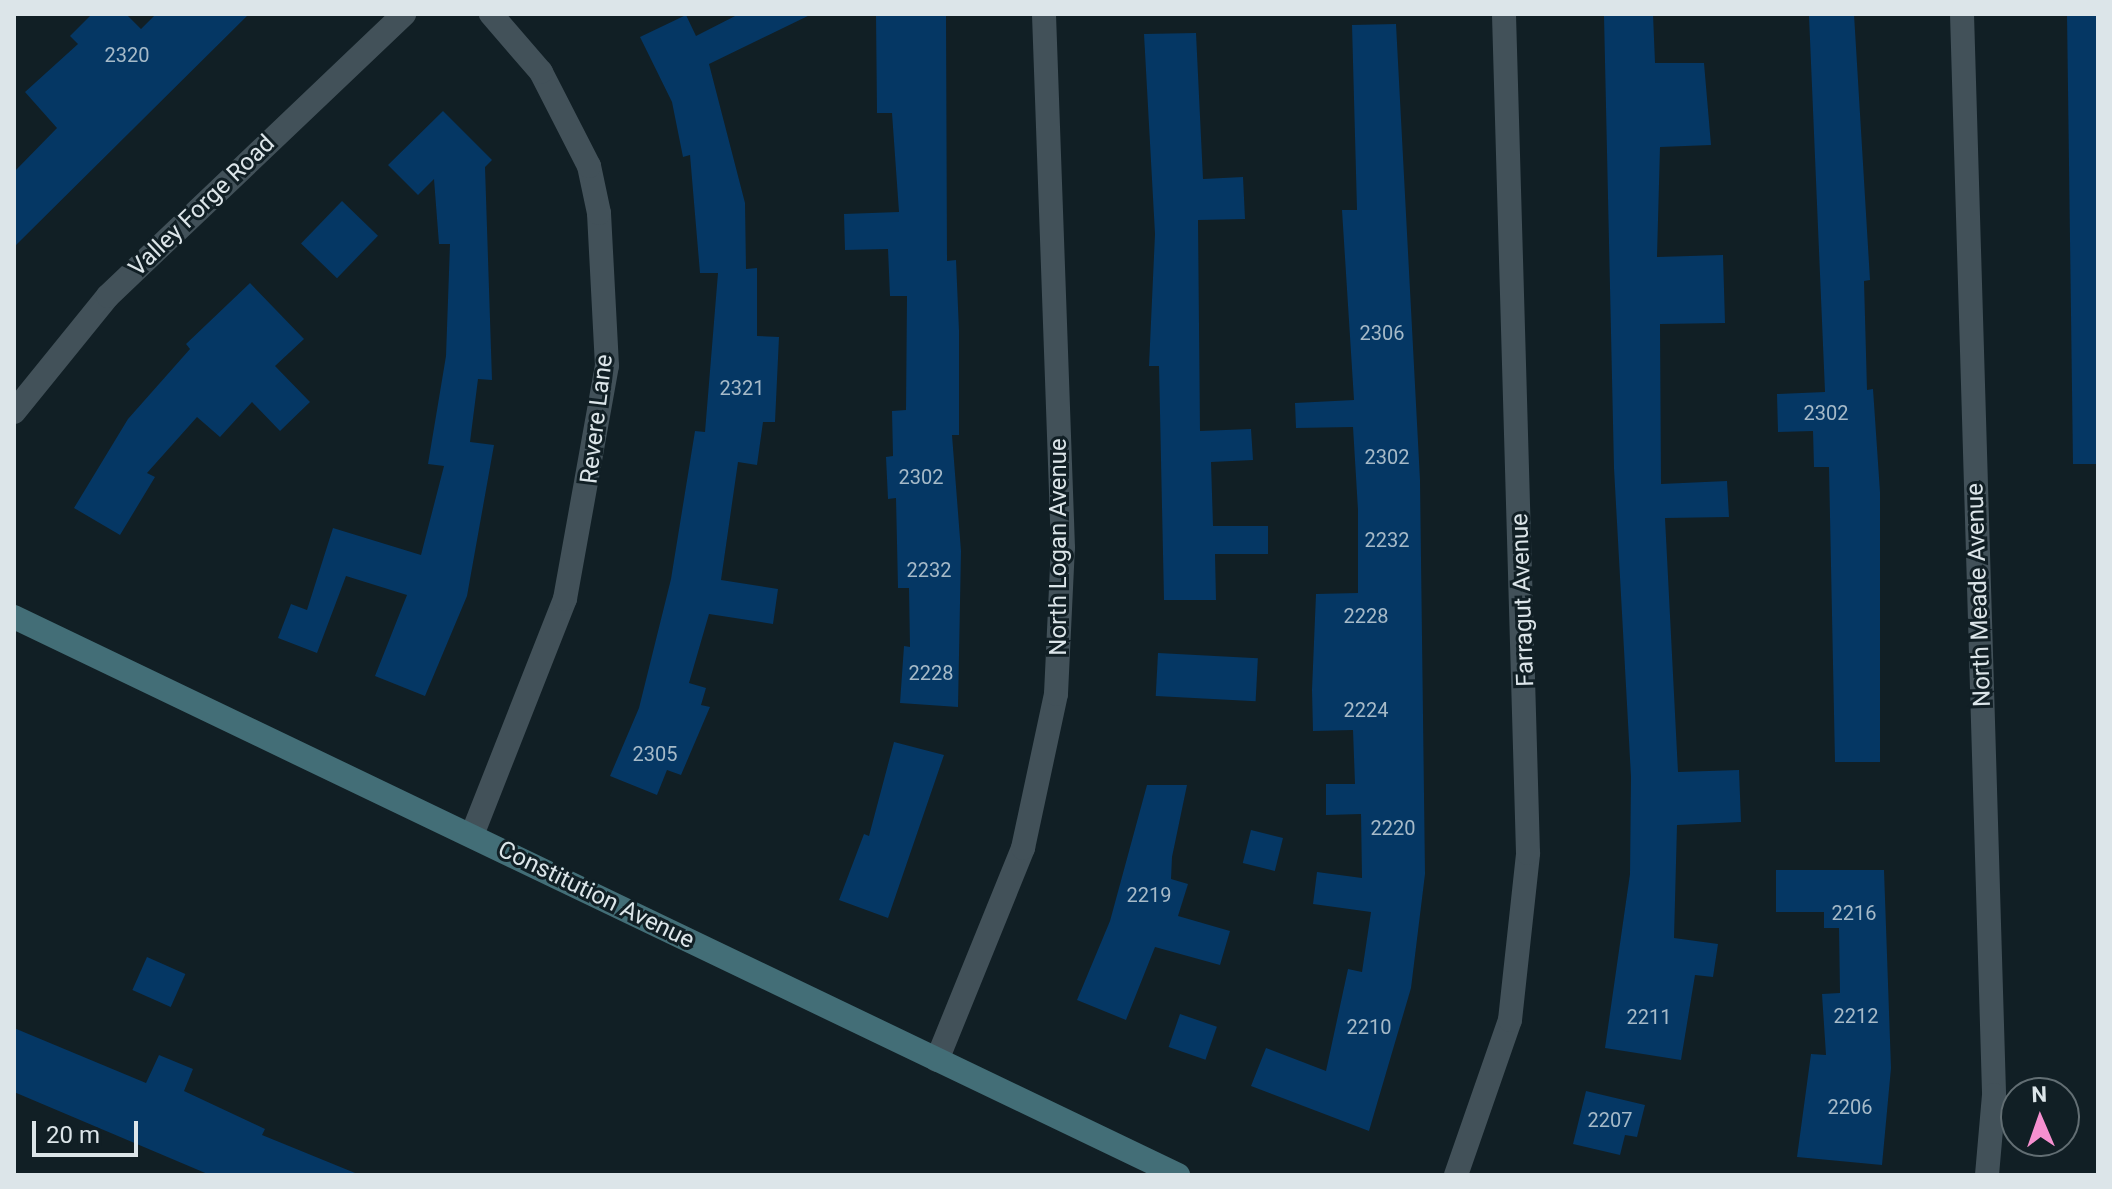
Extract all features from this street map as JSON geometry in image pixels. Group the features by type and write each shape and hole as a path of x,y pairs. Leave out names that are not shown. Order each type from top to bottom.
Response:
{"main road":[{"name":"Constitution Avenue","path":"14,617 1178,1175"}],"street":[{"name":"Valley Forge Road","path":"14,412 108,296 404,14"},
{"name":"Revere Lane","path":"472,835 565,599 607,366 599,213 589,166 541,72 491,14"},
{"name":"North Logan Avenue","path":"937,1060 1023,848 1056,694 1063,548 1044,14"},
{"name":"Farragut Avenue","path":"1456,1175 1510,1020 1528,853 1504,14"},
{"name":"North Meade Avenue","path":"1962,14 1994,1095 1987,1175"}],"building":[{"path":"92,14 126,14 141,29 156,14 249,14 14,247 14,172 57,128 25,92 78,44 70,36"},
{"path":"739,14 812,14 709,64 745,203 746,269 757,268 757,336 779,337 775,422 763,422 757,465 738,462 721,580 778,589 773,624 709,614 689,683 706,688 701,705 710,707 681,775 667,770 657,795 610,776 639,708 671,579 695,431 705,432 718,273 700,273 690,155 683,157 672,102 640,37 686,15 696,36"},
{"path":"876,14 946,14 947,261 956,260 959,331 959,435 952,435 961,551 958,707 900,703 904,646 910,647 909,588 898,588 896,498 888,499 886,457 893,456 892,411 906,410 907,296 890,296 888,249 845,250 844,214 899,212 892,113 877,113"},
{"path":"1653,14 1655,63 1704,63 1711,145 1660,147 1657,257 1723,255 1725,323 1660,324 1661,484 1727,481 1729,517 1665,518 1678,772 1739,770 1741,822 1677,825 1674,938 1718,944 1713,977 1695,975 1681,1060 1605,1048 1630,874 1631,777 1614,468 1604,16"},
{"path":"1854,14 1870,280 1864,281 1867,390 1873,389 1880,492 1880,762 1835,762 1829,467 1814,467 1813,431 1778,432 1777,394 1825,392 1809,16"},
{"path":"2067,14 2098,14 2098,464 2073,464"},
{"path":"1396,24 1420,480 1425,874 1411,988 1369,1131 1251,1086 1266,1048 1326,1071 1348,969 1362,972 1371,912 1313,904 1317,872 1362,878 1361,814 1326,815 1326,784 1355,784 1353,730 1313,731 1312,690 1316,594 1358,593 1358,510 1353,427 1296,428 1295,403 1354,400 1342,210 1357,210 1352,25"},
{"path":"1196,33 1203,179 1243,177 1245,219 1198,220 1200,431 1251,429 1253,460 1211,462 1213,526 1268,526 1268,554 1215,554 1216,600 1164,600 1159,366 1149,366 1155,234 1144,34"},
{"path":"443,111 492,160 485,167 492,380 478,379 470,442 494,445 467,596 425,696 375,676 407,595 346,576 317,653 278,638 291,604 307,610 333,528 421,555 444,466 428,464 446,356 450,244 439,244 434,179 418,195 388,165"},
{"path":"342,201 378,236 337,278 301,243"},
{"path":"250,283 304,339 275,366 310,402 280,431 252,402 220,437 197,417 147,473 155,477 120,535 74,508 128,419 190,349 186,344"},
{"path":"1158,653 1258,658 1256,701 1156,696"},
{"path":"894,742 944,755 888,918 839,900 864,834 869,836"},
{"path":"1147,785 1187,785 1172,857 1171,879 1188,884 1178,916 1230,931 1220,965 1155,947 1126,1020 1077,1000 1110,921"},
{"path":"1251,830 1283,838 1275,871 1243,863"},
{"path":"1776,870 1884,870 1891,1068 1882,1165 1797,1157 1811,1054 1826,1055 1822,994 1840,993 1839,928 1824,928 1824,912 1776,912"},
{"path":"147,957 185,974 171,1007 132,990"},
{"path":"1180,1014 1217,1027 1205,1060 1169,1047"},
{"path":"14,1028 146,1083 159,1055 193,1069 184,1091 265,1129 262,1135 360,1175 210,1175 14,1092"},
{"path":"1586,1091 1645,1105 1637,1137 1625,1135 1620,1155 1573,1144"}]}
